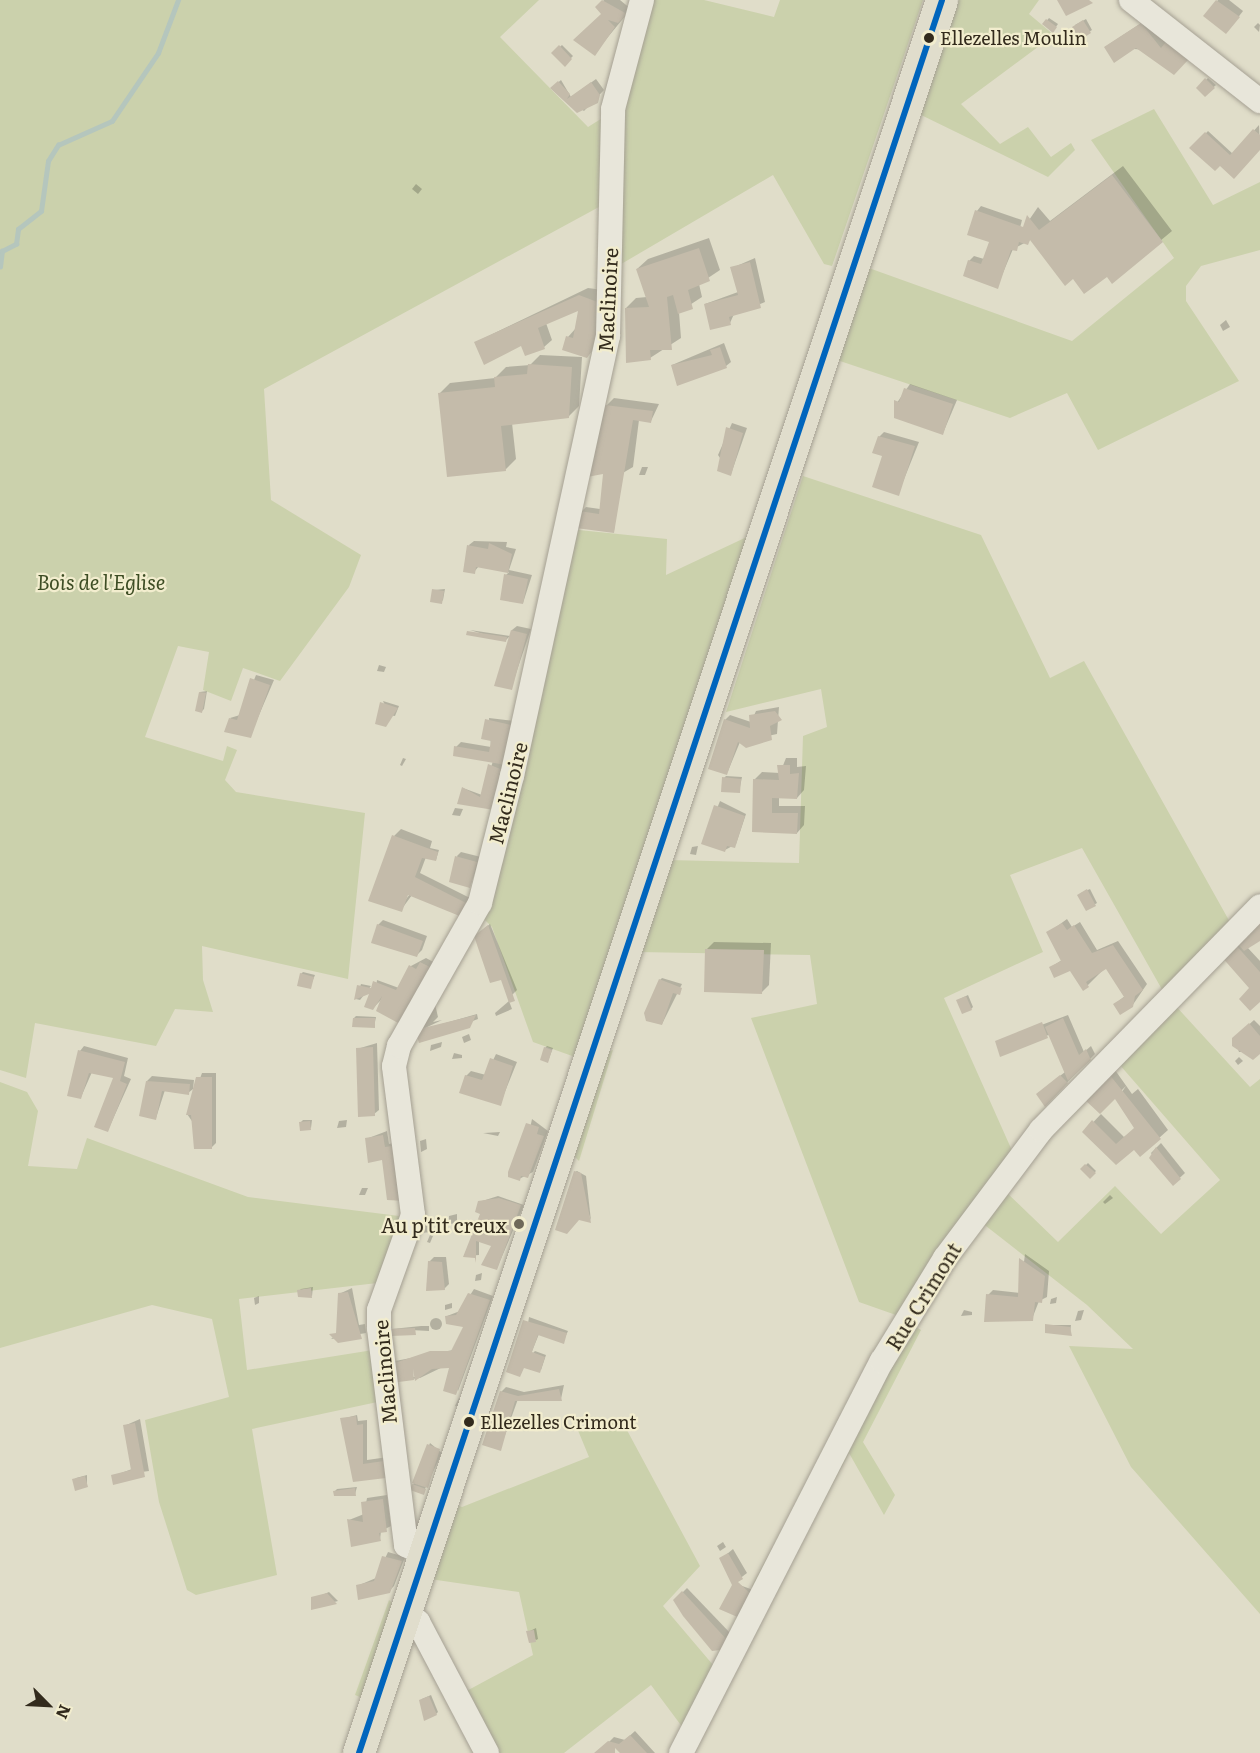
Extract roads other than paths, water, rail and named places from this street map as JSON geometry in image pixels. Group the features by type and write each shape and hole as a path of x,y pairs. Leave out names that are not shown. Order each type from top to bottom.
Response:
{"main road":[{"path":"359,1753 942,0"}],"street":[{"name":"Maclinoire","path":"425,1554 406,1545 378,1328 379,1310 413,1215 394,1066 399,1046 480,903 512,776 608,336 613,109 642,0"},
{"path":"1131,0 1260,101"},
{"name":"Rue Crimont","path":"681,1753 882,1361 945,1258 1041,1130 1260,906"},
{"path":"406,1612 418,1622 487,1753"}],"waterway":[{"path":"0,267 2,251 16,244 18,229 41,211 48,161 58,145 112,121 158,53 178,0"}],"place":[{"name":"Ellezelles Moulin","path":"929,38"},
{"name":"Au p'tit creux","path":"519,1224"},
{"name":"Ellezelles Crimont","path":"469,1422"}],"park label":[{"name":"Bois de l'Eglise","path":"101,581"}]}
